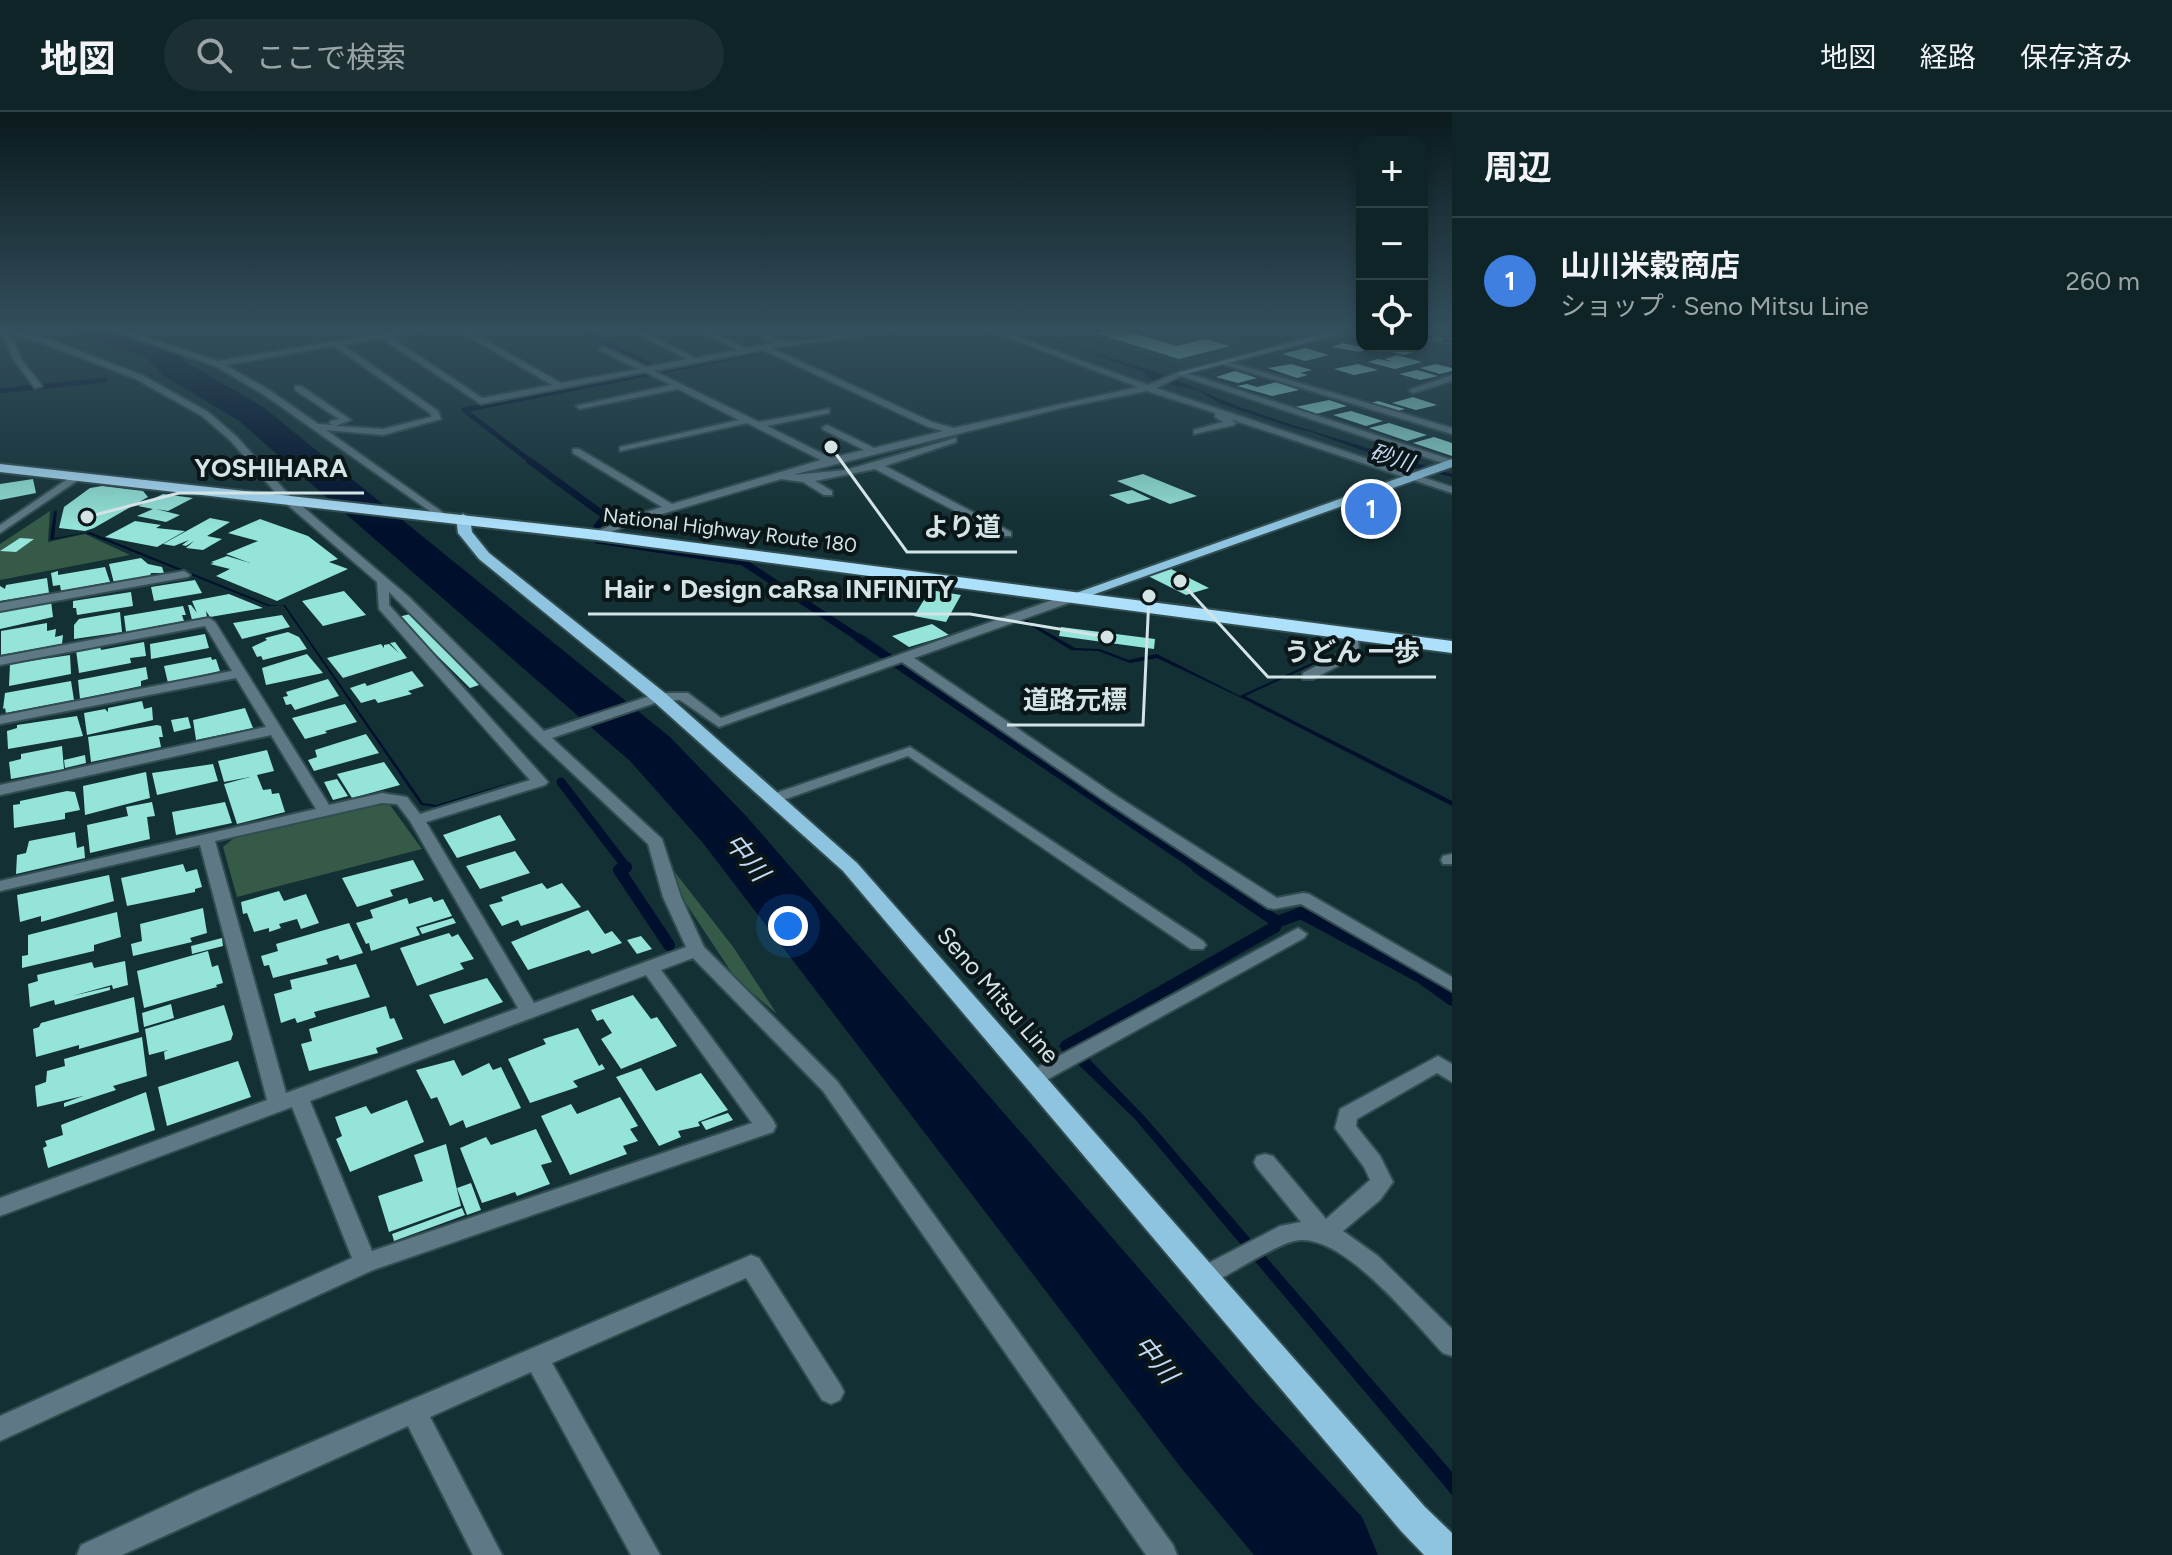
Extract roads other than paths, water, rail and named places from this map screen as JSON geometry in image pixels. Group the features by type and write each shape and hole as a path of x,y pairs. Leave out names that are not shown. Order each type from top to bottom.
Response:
{"highway":[{"name":"National Highway Route 180","path":"0,468 452,517 1452,647"}],"main road":[{"path":"1073,597 1451,464"},
{"name":"Seno Mitsu Line","path":"452,517 484,556 775,798 850,867 1413,1519 1449,1555"}],"street":[{"path":"170,394 205,414 234,439 286,498 405,600 656,842 672,897 696,950 830,1086 1163,1555"},
{"path":"269,394 392,484 452,517"},
{"path":"308,394 346,420 317,427"},
{"path":"317,427 383,432 436,419 435,413 408,394"},
{"path":"471,394 481,401 516,394"},
{"path":"580,406 639,394"},
{"path":"698,394 830,461"},
{"path":"780,477 808,481 921,452 964,436 929,424 865,394"},
{"path":"597,535 634,519 830,461 1118,394"},
{"path":"1171,394 1452,490"},
{"path":"1241,394 1451,464"},
{"path":"1331,394 1452,431"},
{"path":"1176,396 1231,423 1197,432"},
{"path":"760,425 826,411"},
{"path":"623,449 749,420"},
{"path":"827,428 873,451"},
{"path":"576,451 672,509"},
{"path":"874,464 1007,534"},
{"path":"4,526 79,476"},
{"path":"808,481 828,493"},
{"path":"0,607 184,575"},
{"path":"383,581 383,606 540,782 417,820"},
{"path":"546,736 654,699 683,696 719,723 1073,597"},
{"path":"0,661 209,622 325,811"},
{"path":"1308,676 1354,652 1352,634"},
{"path":"899,661 1274,904 1303,898 1452,985"},
{"path":"0,720 240,673"},
{"path":"0,790 273,730"},
{"path":"775,798 910,751 1197,945"},
{"path":"0,886 382,798 402,800 417,820 530,1012"},
{"path":"206,839 289,1102 365,1263"},
{"path":"1034,1078 1298,934"},
{"path":"0,1207 696,950"},
{"path":"0,1429 365,1263 766,1126 650,968"},
{"path":"1324,1234 1382,1182 1372,1162 1345,1128 1347,1115 1438,1063 1452,1075"},
{"path":"1265,1162 1324,1234"},
{"path":"1203,1277 1288,1233 1304,1230 1324,1234 1357,1253 1452,1345"},
{"path":"91,1555 751,1265 831,1392"},
{"path":"536,1358 646,1555"},
{"path":"414,1411 488,1555"}],"water":[{"name":"砂川","path":"1205,394 1452,474 1452,477 1406,466 1221,404"},
{"path":"54,511 57,511 54,538 90,532 270,605 283,605 268,606 86,533 50,540"},
{"path":"283,605 423,803 436,805 518,780 436,807 421,805"},
{"path":"1020,619 1075,648 1100,649 1128,660 1157,654 1240,696 1323,658 1273,633 1327,658 1245,696 1452,801 1452,806 1157,658 1130,663 1098,651 1071,650"},
{"path":"1071,1040 1146,1118 1452,1472 1452,1495 1135,1119 1059,1046"}],"waterway":[{"name":"中川","path":"218,394 251,414 650,749 725,830 1218,1435 1324,1555"},
{"path":"533,463 464,410 544,394"},
{"path":"530,461 605,516 597,527"},
{"path":"597,540 743,562 861,639"},
{"path":"861,639 1200,869"},
{"path":"561,782 627,868 623,869"},
{"path":"626,867 619,870 669,945"},
{"path":"1197,867 1277,922"},
{"path":"1277,922 1301,913 1420,977 1452,1000"},
{"path":"1068,1048 1066,1046 1275,927 1277,922"}],"place":[{"name":"より道","path":"831,447"},
{"name":"山川米穀商店","path":"1371,509"},
{"name":"YOSHIHARA","path":"87,517"},
{"name":"うどん 一歩","path":"1180,581"},
{"name":"道路元標","path":"1149,596"},
{"name":"Hair・Design caRsa INFINITY","path":"1107,637"}]}
